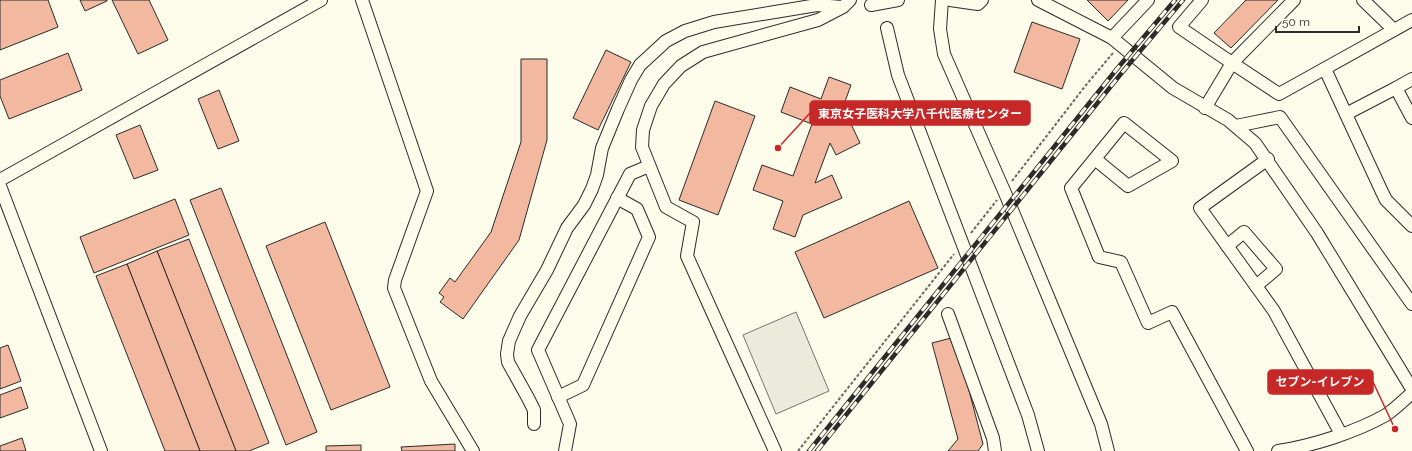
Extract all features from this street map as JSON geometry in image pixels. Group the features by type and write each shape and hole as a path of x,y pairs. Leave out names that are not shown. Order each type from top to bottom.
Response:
{"street":[{"path":"0,180 321,0"},
{"path":"362,0 427,191 395,280 394,288 431,381 473,451"},
{"path":"870,5 898,0"},
{"path":"942,0 940,29 944,54 1004,191 1101,424 1108,451"},
{"path":"950,0 978,4 982,0"},
{"path":"1038,0 1116,41 1173,88 1236,126 1255,143 1268,159 1317,232 1412,389"},
{"path":"1116,41 1148,0"},
{"path":"1202,0 1179,26 1279,94 1412,20"},
{"path":"1205,108 1232,63 1294,0"},
{"path":"1363,0 1394,30"},
{"path":"775,451 687,256 693,222 666,207 642,147 643,130 651,106 664,84 681,66 703,52 818,20 846,3"},
{"path":"534,424 534,410 508,362 507,354 509,341 520,316 547,270 567,228 584,204 592,189 597,175 602,148 631,80 640,65 666,41 685,31 714,22 817,5 846,3"},
{"path":"887,28 898,75 1028,415 1038,451"},
{"path":"1325,69 1386,200 1412,226"},
{"path":"1346,114 1412,79"},
{"path":"1396,88 1412,118"},
{"path":"1236,126 1280,117 1412,304"},
{"path":"1095,159 1128,186 1172,161 1124,123 1071,188 1099,257 1121,262 1148,323 1172,312 1247,451"},
{"path":"1268,159 1200,208 1274,311 1341,434"},
{"path":"565,451 570,424 538,350 630,174 649,166"},
{"path":"0,186 100,451"},
{"path":"558,397 583,385 649,237 637,209 617,198"},
{"path":"1227,246 1244,232 1276,268 1256,286"},
{"path":"948,314 993,438 995,451"},
{"path":"1278,451 1297,448 1341,434 1387,414 1412,393"}],"path":[{"path":"798,451 1086,86 1116,41"}],"shaded area":[{"path":"796,312 829,391 776,414 743,335"}],"building":[{"path":"0,0 48,0 58,27 0,50"},
{"path":"80,0 107,0 107,1 85,11"},
{"path":"112,0 149,0 168,40 138,54"},
{"path":"1087,0 1128,0 1108,21"},
{"path":"1246,0 1278,0 1231,48 1214,33"},
{"path":"1032,22 1080,39 1062,89 1014,72"},
{"path":"606,50 631,62 598,130 573,118"},
{"path":"68,53 82,90 9,119 0,96 0,80"},
{"path":"521,59 547,59 547,140 519,240 463,319 440,302 444,297 439,293 450,278 455,282 491,232 521,142"},
{"path":"829,77 851,85 843,107 860,143 836,155 830,143 815,183 832,175 842,198 803,215 795,237 773,229 783,201 753,190 762,165 793,176 812,124 781,112 790,87 821,99"},
{"path":"219,90 239,141 218,149 198,99"},
{"path":"715,101 755,116 718,215 679,200"},
{"path":"140,125 158,170 134,179 116,135"},
{"path":"221,188 317,432 286,445 190,200"},
{"path":"175,199 189,235 94,273 80,237"},
{"path":"909,201 938,268 824,318 795,252"},
{"path":"325,222 390,387 331,410 266,246"},
{"path":"189,239 269,443 249,451 236,451 157,251"},
{"path":"157,251 236,451 200,451 127,264"},
{"path":"127,264 200,451 165,451 96,276"},
{"path":"955,337 983,444 978,451 948,451 958,439 932,343"},
{"path":"8,345 21,381 0,389 0,348"},
{"path":"21,387 28,408 0,418 0,395"},
{"path":"22,438 26,451 0,451 0,446"},
{"path":"455,444 455,451 402,451 401,447"},
{"path":"361,445 361,451 326,451 326,446"}],"railway":[{"path":"809,451 1116,70 1175,0"},
{"path":"817,451 1120,75 1183,0"}],"place":[{"name":"東京女子医科大学八千代医療センター","path":"778,148"},
{"name":"セブン-イレブン","path":"1395,429"}]}
